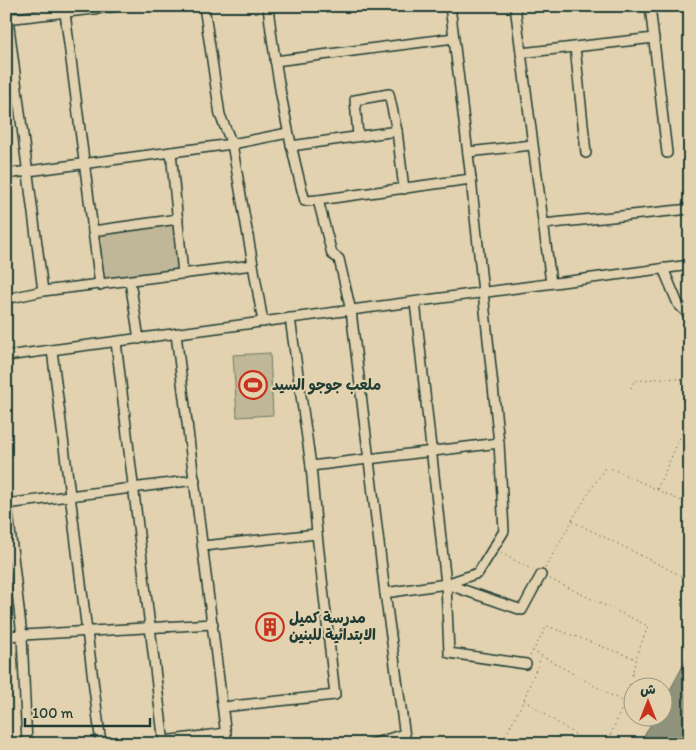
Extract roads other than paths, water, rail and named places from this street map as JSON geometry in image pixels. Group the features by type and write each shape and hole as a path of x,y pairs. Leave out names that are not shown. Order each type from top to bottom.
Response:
{"street":[{"path":"43,291 7,19 44,11 65,13 120,6"},
{"path":"204,6 220,115 232,144 263,322"},
{"path":"268,6 271,36 288,133 305,201 471,179"},
{"path":"385,593 446,584 478,573 504,531 499,442 468,152 450,6"},
{"path":"515,6 550,283"},
{"path":"650,6 667,153"},
{"path":"65,13 100,285"},
{"path":"275,61 454,38"},
{"path":"521,53 654,38"},
{"path":"575,47 586,153"},
{"path":"358,136 355,100 389,94 397,131 404,189"},
{"path":"291,146 397,131"},
{"path":"6,174 85,162 232,144 288,133"},
{"path":"468,152 532,145"},
{"path":"171,152 183,274"},
{"path":"318,200 332,254 338,259 351,311 385,593 405,739 372,744"},
{"path":"543,224 690,209"},
{"path":"93,231 178,219"},
{"path":"6,299 43,291 253,265"},
{"path":"6,356 690,265"},
{"path":"663,268 678,304 690,316"},
{"path":"130,281 139,339"},
{"path":"415,302 446,584 449,653 526,664"},
{"path":"223,707 336,695 311,466 290,318"},
{"path":"176,334 227,744"},
{"path":"116,342 164,742 226,732"},
{"path":"52,350 101,744"},
{"path":"311,466 499,442"},
{"path":"27,744 22,636 7,500 70,495 195,480"},
{"path":"203,546 317,534"},
{"path":"446,584 522,610 541,575"},
{"path":"6,636 213,624"}],"place":[{"name":"ملعب جوجو السيد","path":"253,385"},
{"name":"مدرسة كميل الابتدائية للبنين","path":"270,627"}]}
